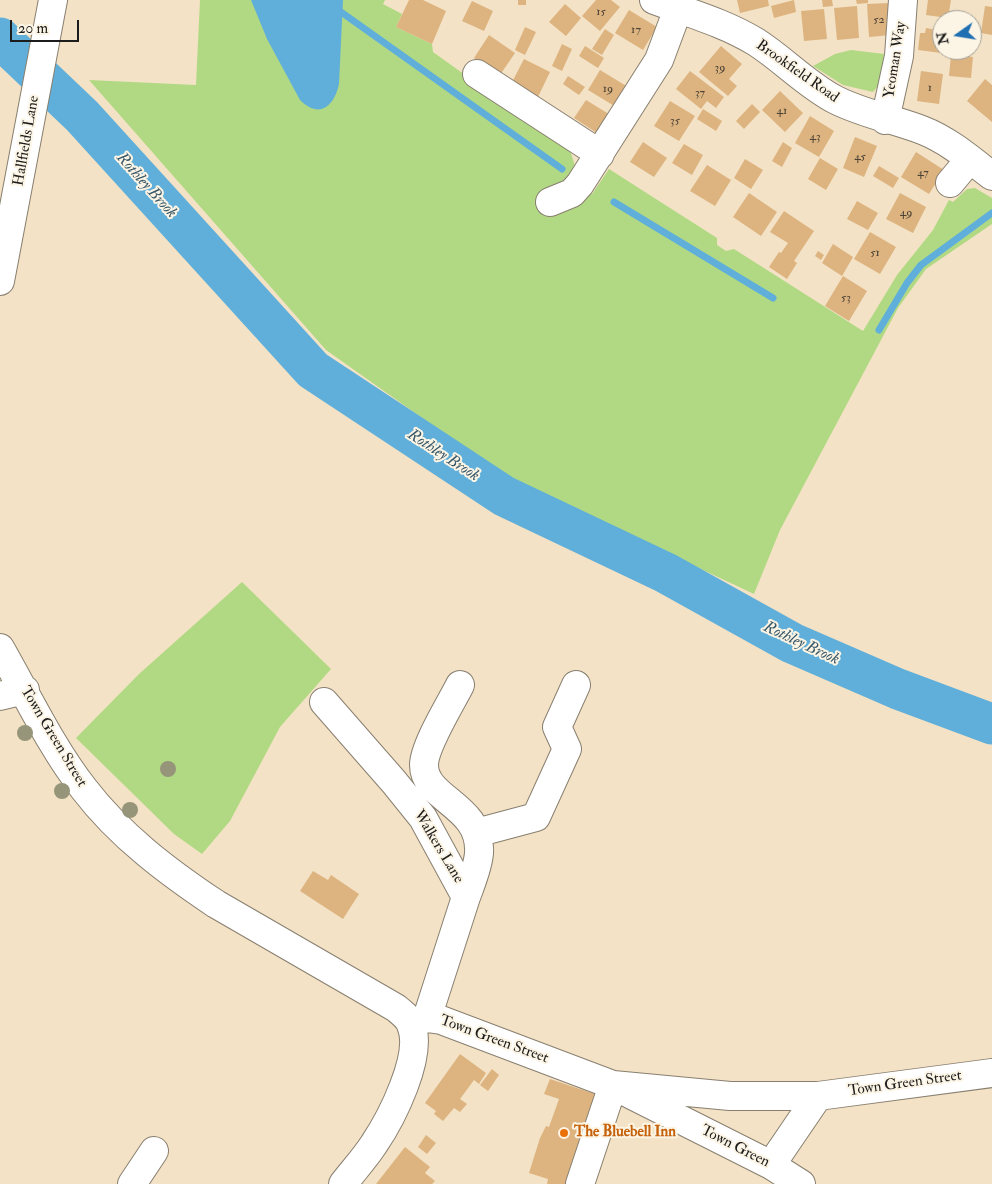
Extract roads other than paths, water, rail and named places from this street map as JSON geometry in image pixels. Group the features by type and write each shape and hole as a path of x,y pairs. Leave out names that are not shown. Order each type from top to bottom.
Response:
{"street":[{"name":"Hallfields Lane","path":"0,281 30,131 53,0"},
{"name":"Yeoman Way","path":"885,120 900,48 903,0"},
{"name":"Brookfield Road","path":"550,202 576,189 589,154 659,60 666,5 735,31 769,51 809,83 833,99 885,120 922,130 946,142 992,176"},
{"path":"477,74 589,154"},
{"path":"950,183 970,159"},
{"name":"Town Green Street","path":"0,648 12,693 93,800 126,836 197,892 419,1021 441,1020 613,1085 730,1096 818,1096 992,1073"},
{"path":"476,833 536,817 567,750 557,727 576,685"},
{"path":"449,692 425,757 425,773 433,788 466,815 476,833 478,858 466,897"},
{"name":"Walkers Lane","path":"324,702 423,818 466,897 419,1021"},
{"path":"343,1184 374,1145 397,1102 413,1053 419,1021"},
{"path":"580,1184 613,1085"},
{"name":"Town Green","path":"613,1085 771,1165 801,1184"},
{"path":"771,1165 818,1096"},
{"path":"132,1184 154,1151"}],"water":[{"path":"251,0 343,0 339,84 333,99 325,108 313,109 300,100 267,39"}],"waterway":[{"path":"341,12 562,169"},
{"name":"Rothley Brook","path":"0,38 82,116 313,370 504,496 666,573 792,643 898,689 992,724"},
{"path":"614,202 773,298"},
{"path":"879,330 907,283 921,265 992,213"}],"place":[{"name":"The Bluebell Inn","path":"564,1133"}]}
